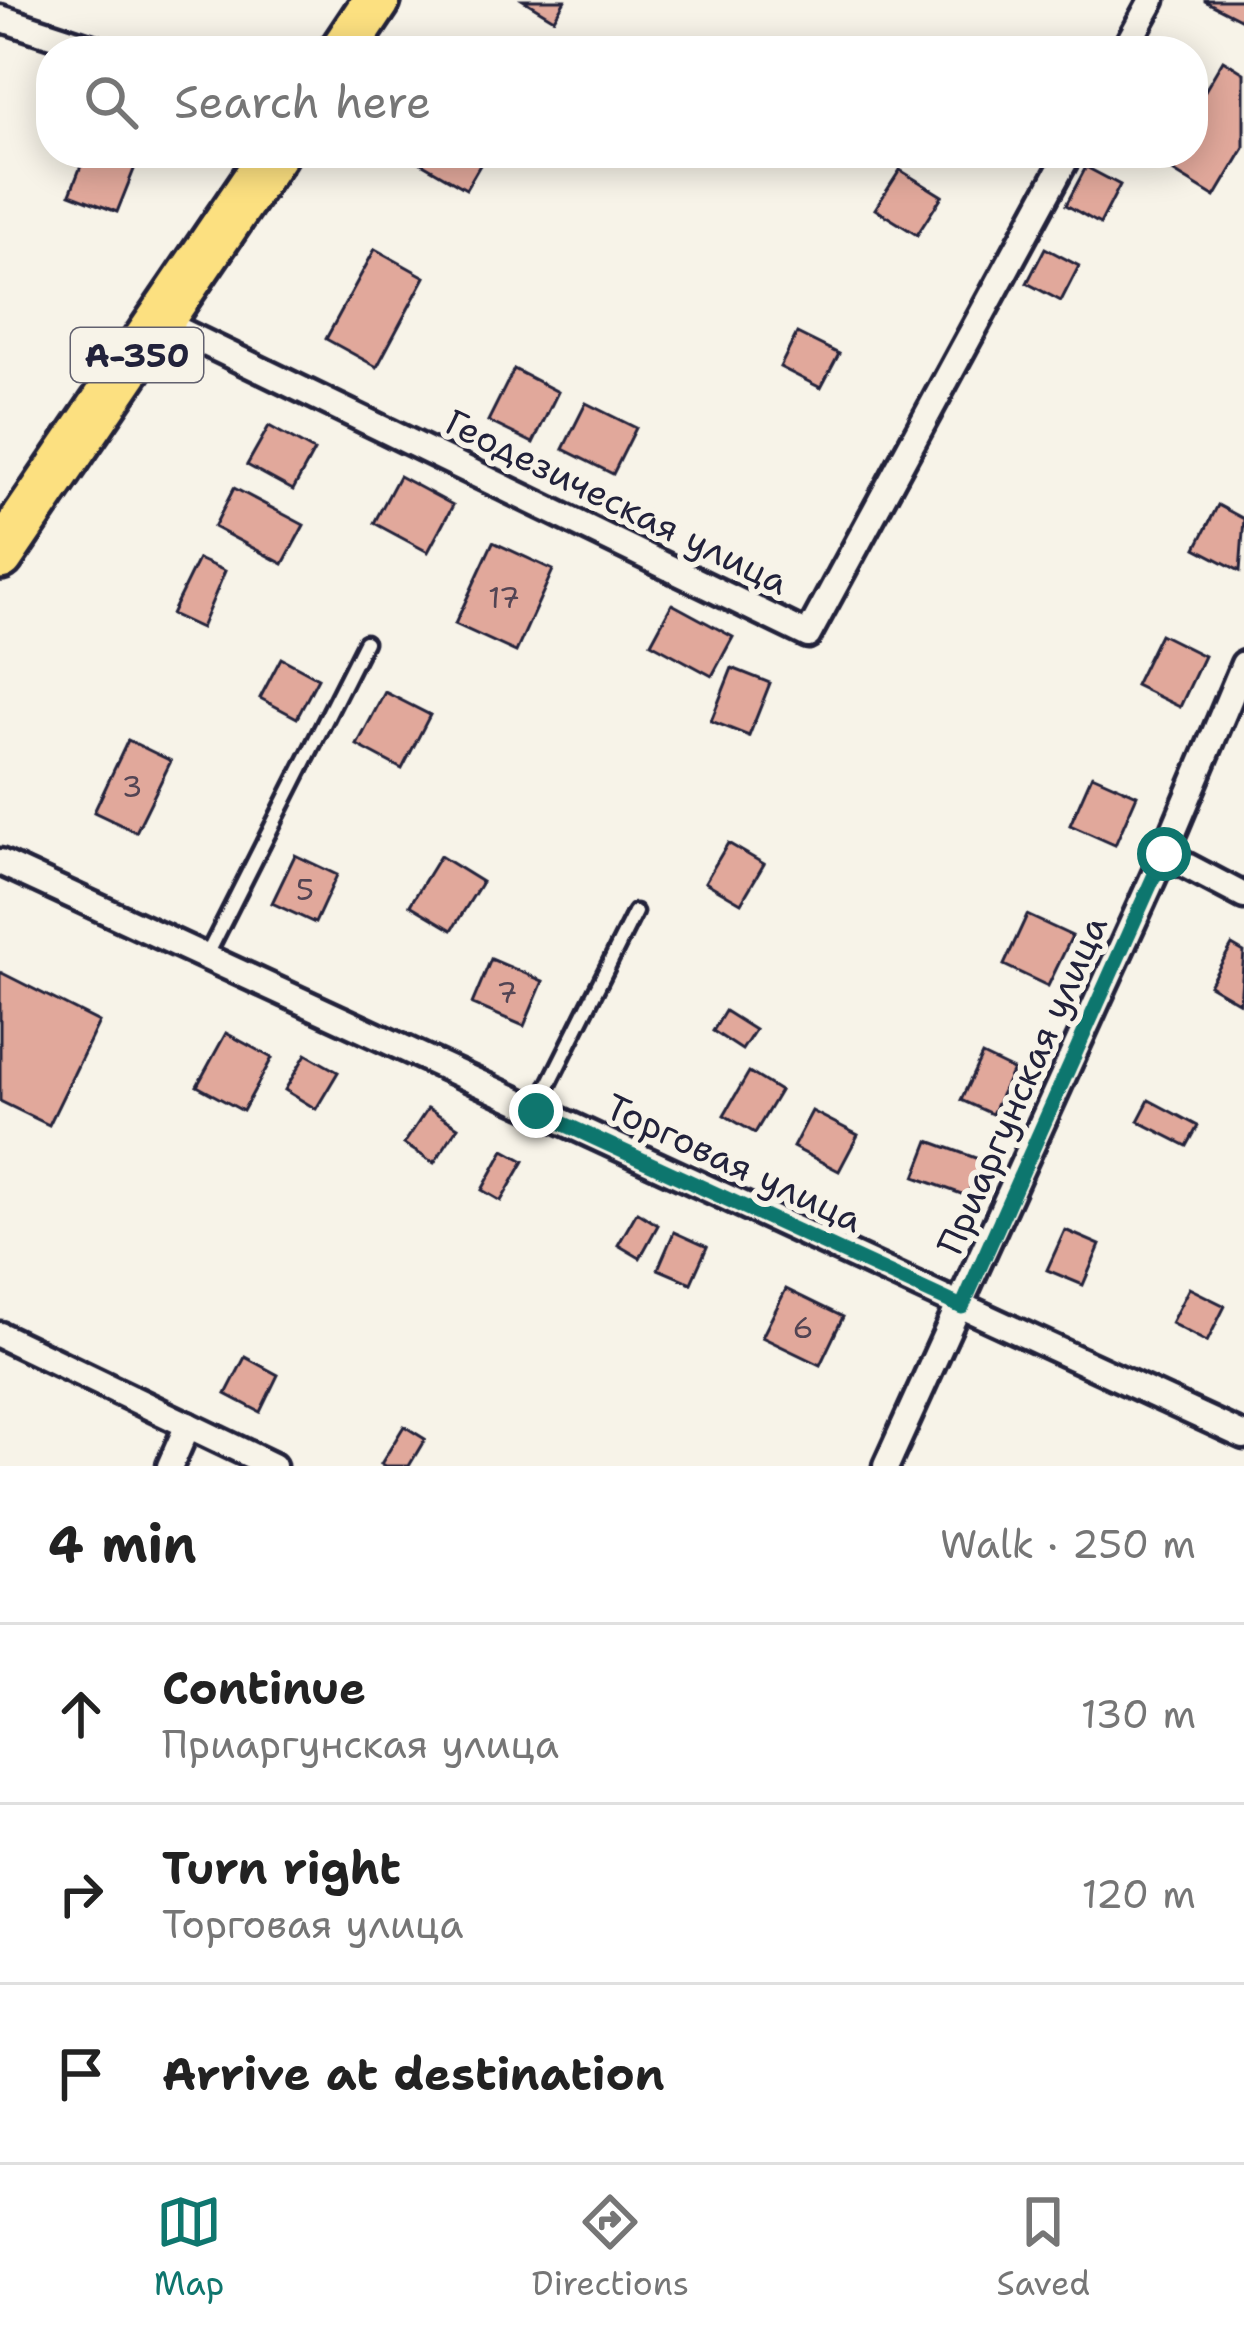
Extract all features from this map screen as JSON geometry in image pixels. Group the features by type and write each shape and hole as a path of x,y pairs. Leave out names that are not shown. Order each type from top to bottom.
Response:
{"highway":[{"path":"353,36 376,0"},
{"name":"А-350","path":"0,556 264,168"}],"street":[{"path":"1132,36 1152,0"},
{"path":"0,18 55,36"},
{"name":"Геодезическая улица","path":"160,321 808,635 1061,168"},
{"name":"Приаргунская улица","path":"886,1466 962,1307 1244,664"},
{"path":"1164,854 1244,896"},
{"name":"Торговая улица","path":"0,862 1244,1436"},
{"path":"0,1335 273,1466"},
{"path":"170,1466 188,1426"}],"lane":[{"path":"206,958 365,642"},
{"path":"536,1111 635,912"}],"building":[{"path":"523,0 565,0 554,19"},
{"path":"1205,0 1244,0 1244,21 1205,1"},
{"path":"1223,60 1244,73 1244,148 1215,197 1168,168 1208,168 1208,86"},
{"path":"80,168 135,168 117,212 70,194"},
{"path":"430,168 478,168 466,189"},
{"path":"1085,168 1120,185 1100,224 1066,205"},
{"path":"900,170 942,196 917,235 875,209"},
{"path":"1045,248 1079,266 1061,301 1027,283"},
{"path":"375,249 425,277 377,367 326,339"},
{"path":"797,333 839,354 821,388 780,367"},
{"path":"514,369 558,392 533,443 488,421"},
{"path":"586,403 636,428 613,474 563,449"},
{"path":"269,426 314,451 293,490 247,465"},
{"path":"399,476 453,505 428,552 374,523"},
{"path":"234,488 304,525 283,564 214,527"},
{"path":"1218,505 1244,519 1240,571 1196,548"},
{"path":"493,542 553,570 516,652 455,624"},
{"path":"198,559 225,571 201,628 171,614"},
{"path":"672,604 733,637 712,676 651,643"},
{"path":"1160,634 1204,656 1180,707 1135,685"},
{"path":"281,658 318,678 297,718 260,698"},
{"path":"732,668 770,683 749,736 711,721"},
{"path":"385,692 430,715 402,769 357,745"},
{"path":"128,740 171,761 136,832 94,812"},
{"path":"1092,775 1137,795 1115,845 1070,825"},
{"path":"728,843 764,864 741,903 705,882"},
{"path":"295,855 337,875 315,923 272,903"},
{"path":"440,856 482,882 452,930 410,905"},
{"path":"1027,915 1072,936 1048,986 1004,965"},
{"path":"1232,945 1244,952 1240,1003 1209,985"},
{"path":"491,959 543,981 524,1026 472,1004"},
{"path":"0,972 99,1022 49,1125 0,1101"},
{"path":"725,1011 755,1030 742,1050 713,1031"},
{"path":"226,1033 272,1058 243,1111 197,1086"},
{"path":"306,1054 338,1072 316,1109 285,1090"},
{"path":"982,1055 1013,1070 992,1114 961,1100"},
{"path":"749,1072 780,1091 755,1133 724,1115"},
{"path":"1149,1100 1198,1126 1187,1146 1138,1121"},
{"path":"428,1108 458,1127 434,1163 404,1144"},
{"path":"812,1111 858,1135 839,1171 793,1147"},
{"path":"929,1141 981,1160 967,1196 915,1177"},
{"path":"504,1150 524,1161 501,1201 482,1190"},
{"path":"637,1212 658,1225 640,1258 618,1245"},
{"path":"1065,1230 1100,1245 1083,1285 1047,1270"},
{"path":"674,1232 707,1247 691,1283 658,1269"},
{"path":"1189,1288 1225,1306 1207,1342 1171,1323"},
{"path":"786,1289 843,1317 820,1365 762,1337"},
{"path":"245,1357 278,1375 260,1412 226,1394"},
{"path":"404,1426 425,1439 409,1466 381,1464"}],"route":[{"path":"536,1111 962,1307 1164,854"}]}
